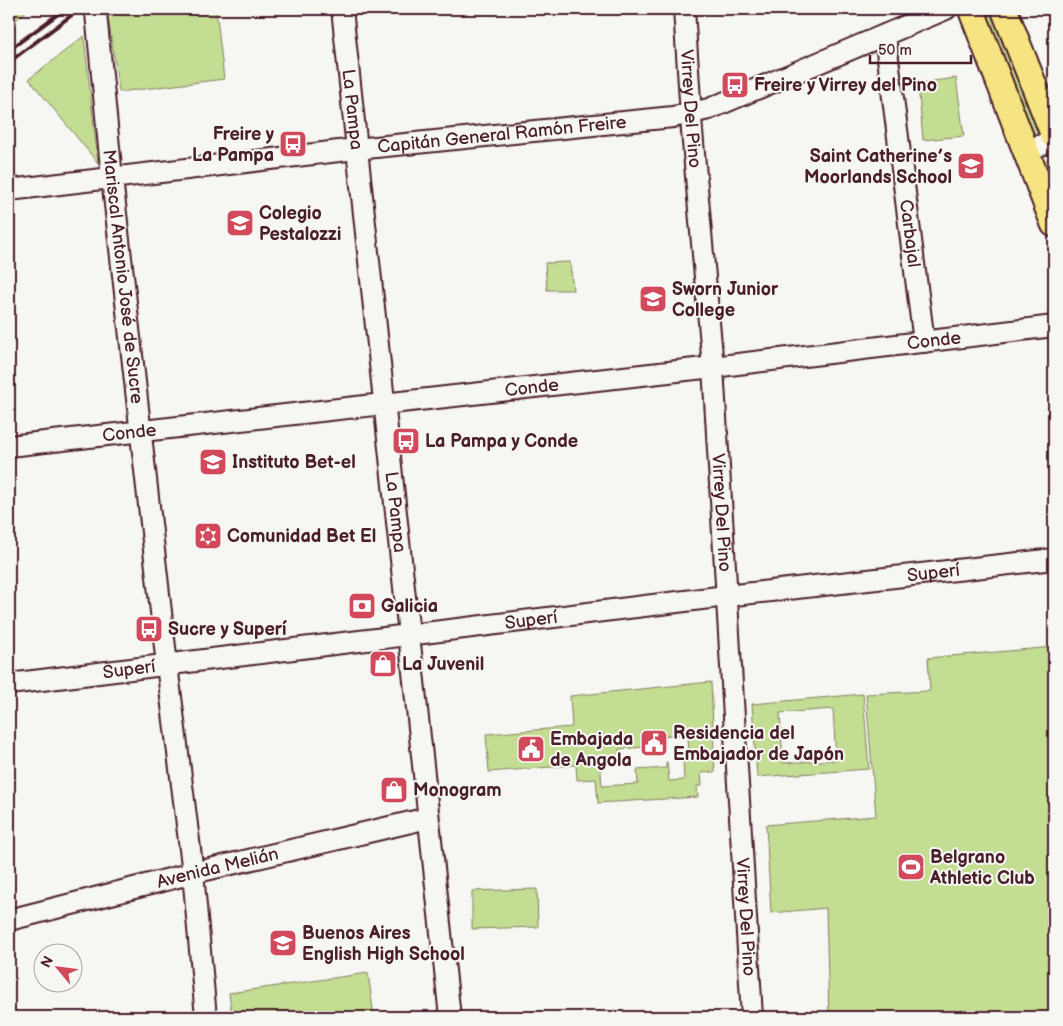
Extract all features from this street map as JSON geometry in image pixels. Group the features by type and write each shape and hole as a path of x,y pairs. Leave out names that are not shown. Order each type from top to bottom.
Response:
{"main road":[{"path":"971,9 1054,224"},
{"path":"1004,9 1054,137"}],"street":[{"name":"La Pampa","path":"342,9 450,1017"},
{"name":"Virrey Del Pino","path":"684,9 713,367 752,1017"},
{"name":"Capitán General Ramón Freire","path":"9,190 356,149 663,118 691,113 709,109 946,9"},
{"name":"Mariscal Antonio José de Sucre","path":"96,13 112,178 167,665 193,873 206,1017"},
{"name":"Carbajal","path":"885,35 924,342"},
{"path":"1027,152 1054,137"},
{"name":"Conde","path":"9,446 713,367 1054,326"},
{"name":"Superí","path":"9,684 726,596 1054,559"},
{"name":"Avenida Melián","path":"9,920 193,873 428,818"}],"green space":[{"path":"9,9 29,9 9,26"},
{"path":"216,9 224,79 119,92 107,10"},
{"path":"995,13 1040,131 1033,135 1029,132 986,17 989,14"},
{"path":"84,36 98,163 29,79"},
{"path":"956,78 964,136 923,140 918,83"},
{"path":"1047,159 1054,160 1054,201 1041,166"},
{"path":"570,262 573,290 547,290 545,263"},
{"name":"Belgrano Athletic Club","path":"1054,647 1054,1017 829,1017 826,908 771,913 766,825 876,816 866,694 930,691 928,658"},
{"path":"711,682 715,772 701,773 702,786 697,786 698,797 598,803 596,779 577,780 576,765 489,772 486,734 572,727 570,696","holes":["688,734 689,759 683,760 684,780 669,781 666,762 666,768 637,770 638,784 602,786 600,760 620,759 619,749 646,747 645,737"]},
{"path":"863,694 869,769 757,777 752,704","holes":["833,709 836,760 783,763 780,713"]},
{"path":"537,889 538,927 472,929 472,891"},
{"path":"368,973 374,1017 232,1017 229,993"}],"water":[{"path":"539,750 540,758 520,760 518,756 519,752"}],"railway":[{"path":"9,50 65,9"},
{"path":"9,62 80,9"}],"place":[{"name":"Freire y Virrey del Pino","path":"735,85"},
{"name":"Freire y La Pampa","path":"293,144"},
{"name":"Saint Catherine’s Moorlands School","path":"971,166"},
{"name":"Colegio Pestalozzi","path":"240,223"},
{"name":"Sworn Junior College","path":"653,299"},
{"name":"La Pampa y Conde","path":"406,441"},
{"name":"Instituto Bet-el","path":"213,462"},
{"name":"Comunidad Bet El","path":"208,536"},
{"name":"Galicia","path":"362,606"},
{"name":"Sucre y Superí","path":"149,629"},
{"name":"La Juvenil","path":"383,664"},
{"name":"Residencia del Embajador de Japón","path":"654,743"},
{"name":"Embajada de Angola","path":"531,749"},
{"name":"Monogram","path":"394,790"},
{"name":"Belgrano Athletic Club","path":"911,867"},
{"name":"Buenos Aires English High School","path":"283,943"}]}
